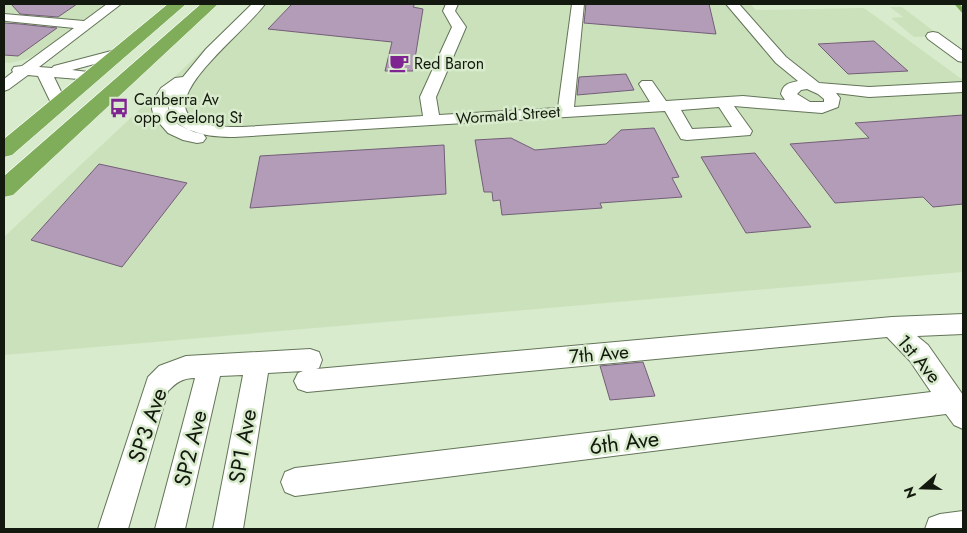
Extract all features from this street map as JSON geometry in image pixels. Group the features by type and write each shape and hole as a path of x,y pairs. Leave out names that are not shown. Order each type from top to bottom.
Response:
{"highway":[{"path":"4,150 178,4"},
{"path":"4,189 210,4"},
{"path":"91,76 113,74 127,70 153,55"},
{"path":"91,76 103,82 106,90 101,102"}],"street":[{"path":"4,86 114,4"},
{"name":"Wormald Street","path":"259,4 204,61 165,93 160,104 161,115 167,125 178,133 193,138 228,140 273,130 742,101 822,108 869,92"},
{"path":"432,120 428,97 459,27 449,10 452,4"},
{"path":"565,112 578,4"},
{"path":"732,4 781,60 816,87 829,94 832,98 832,104"},
{"path":"6,17 86,25"},
{"path":"933,36 963,58"},
{"path":"44,72 119,53"},
{"path":"781,60 792,87 790,94 792,98 804,105"},
{"path":"4,69 91,76"},
{"path":"44,72 59,104"},
{"path":"647,84 666,105 687,135 744,131 723,102"},
{"name":"Wormald Street","path":"742,101 800,85 869,92 958,87"},
{"path":"514,115 518,96"},
{"name":"7th Ave","path":"308,370 892,327 963,324"},
{"name":"1st Ave","path":"892,327 919,353 958,409"},
{"name":"SP3 Ave","path":"113,529 157,385 168,374 186,367 256,363 308,370"},
{"name":"SP1 Ave","path":"228,529 256,363"},
{"name":"SP2 Ave","path":"170,529 210,366"},
{"name":"6th Ave","path":"295,482 958,409"},
{"path":"940,529 963,526"}],"shaded area":[{"path":"4,4 108,4 38,54 27,59 9,63 4,62"},
{"path":"252,4 750,4 756,10 864,8 963,80 963,272 4,355 4,237"},
{"path":"890,7 902,7 940,36 914,37 891,18 903,17"}],"building":[{"path":"11,4 77,4 58,17 20,14"},
{"path":"292,4 415,4 413,7 423,9 413,71 385,71 392,42 268,29"},
{"path":"586,4 709,4 716,34 584,23"},
{"path":"4,23 57,28 18,56 4,55"},
{"path":"874,41 908,71 848,74 818,44"},
{"path":"626,74 634,90 577,95 579,77"},
{"path":"963,115 963,204 933,207 923,197 835,203 790,144 869,138 855,123"},
{"path":"654,128 679,177 672,178 682,197 600,203 602,208 502,215 500,200 493,201 492,192 484,192 475,140 511,138 535,150 606,144 621,130"},
{"path":"444,145 446,194 250,208 260,156"},
{"path":"755,153 811,227 746,233 701,157"},
{"path":"99,164 187,183 122,267 31,240"},
{"path":"643,362 655,396 610,400 600,366"}],"waterway":[{"path":"957,4 963,11"}],"place":[{"name":"Red Baron","path":"399,63"},
{"name":"Canberra Av opp Geelong St","path":"119,108"}]}
